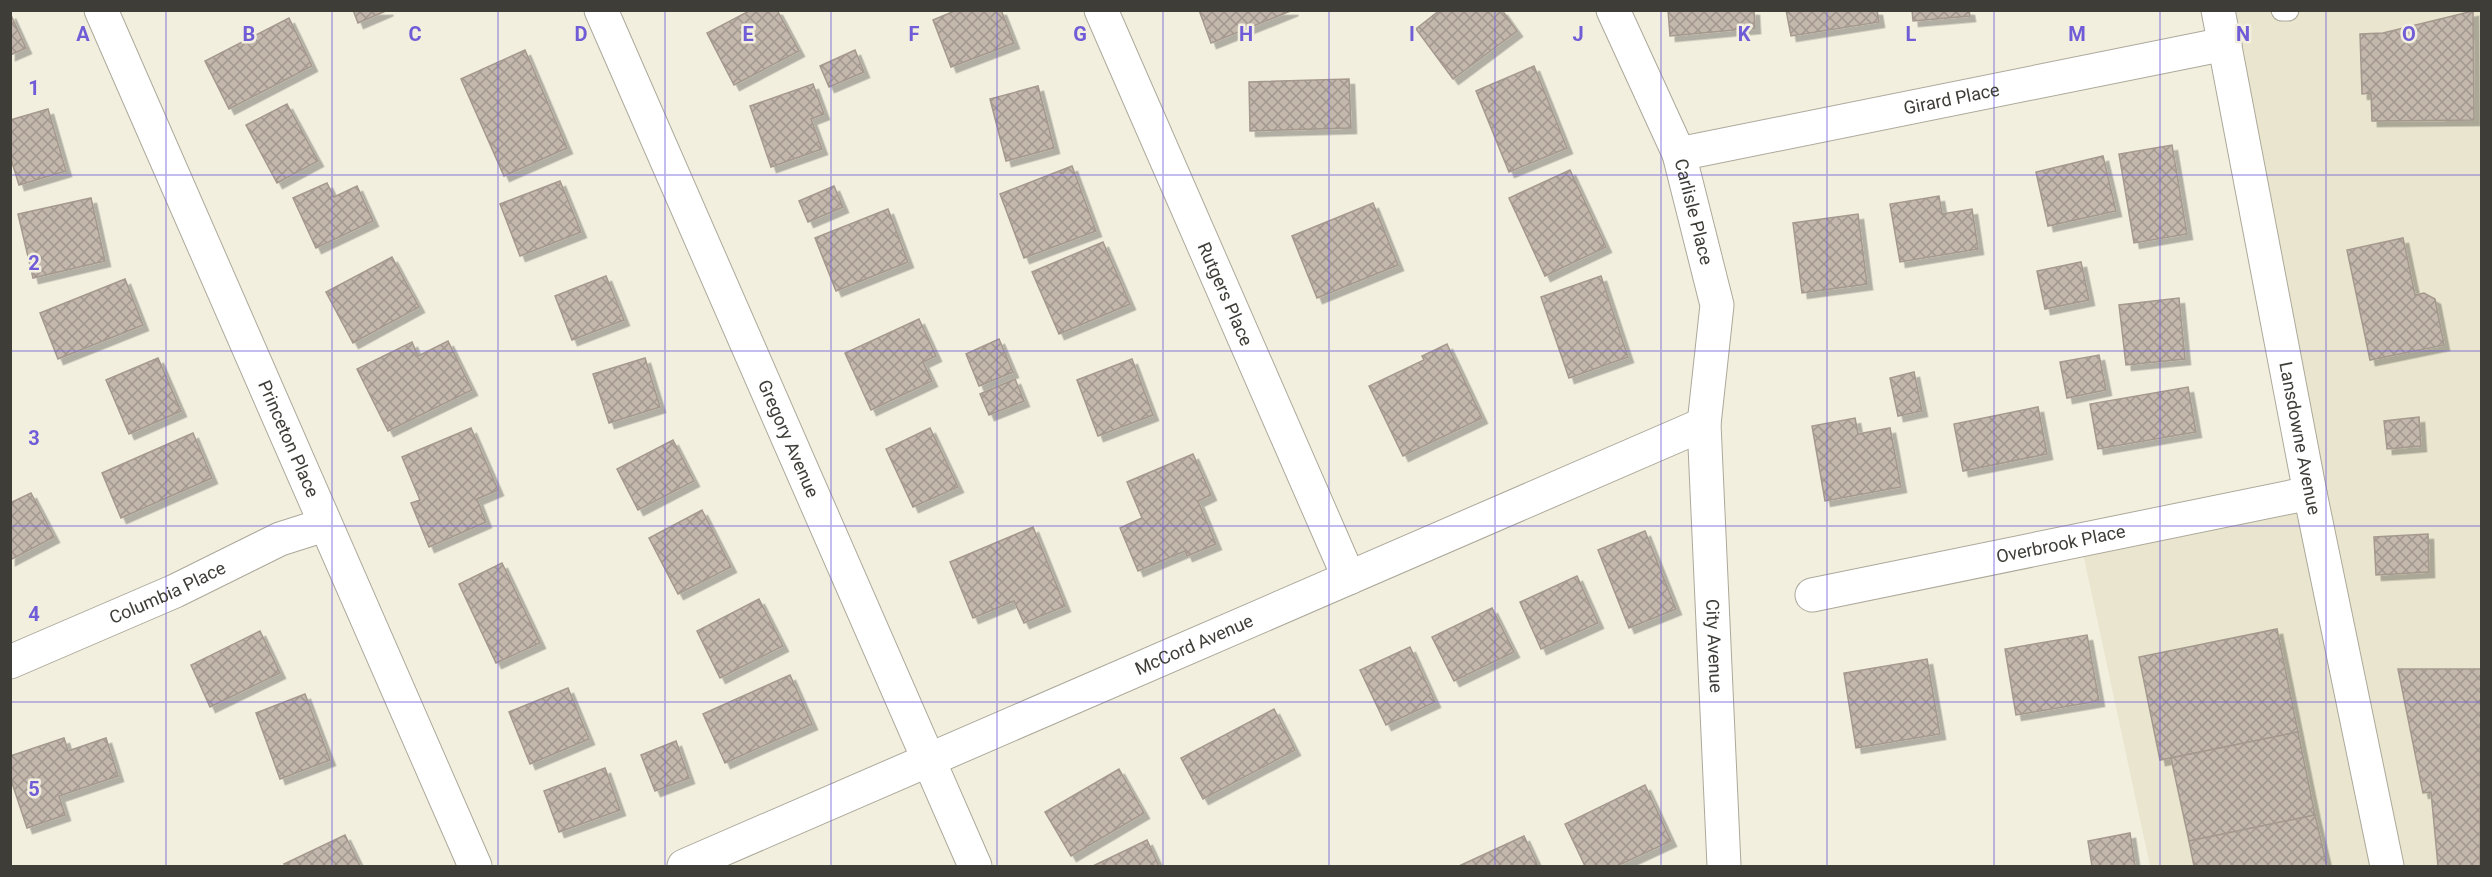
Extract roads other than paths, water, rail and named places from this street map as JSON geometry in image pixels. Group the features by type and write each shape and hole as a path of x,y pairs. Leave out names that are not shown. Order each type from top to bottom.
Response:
{"street":[{"name":"Princeton Place","path":"100,10 474,867"},
{"name":"Gregory Avenue","path":"601,10 975,867"},
{"name":"Rutgers Place","path":"1101,10 1349,578"},
{"name":"Carlisle Place","path":"1613,10 1678,154 1717,305 1704,424"},
{"name":"Lansdowne Avenue","path":"2218,10 2310,493 2387,867"},
{"name":"Girard Place","path":"1678,154 2225,44"},
{"name":"McCord Avenue","path":"684,867 1704,424"},
{"name":"City Avenue","path":"1704,424 1724,867"},
{"name":"Overbrook Place","path":"1812,595 2310,493"},
{"name":"Columbia Place","path":"10,662 175,591 279,539 324,525"}],"lane":[{"path":"2282,10 2288,10"}]}
